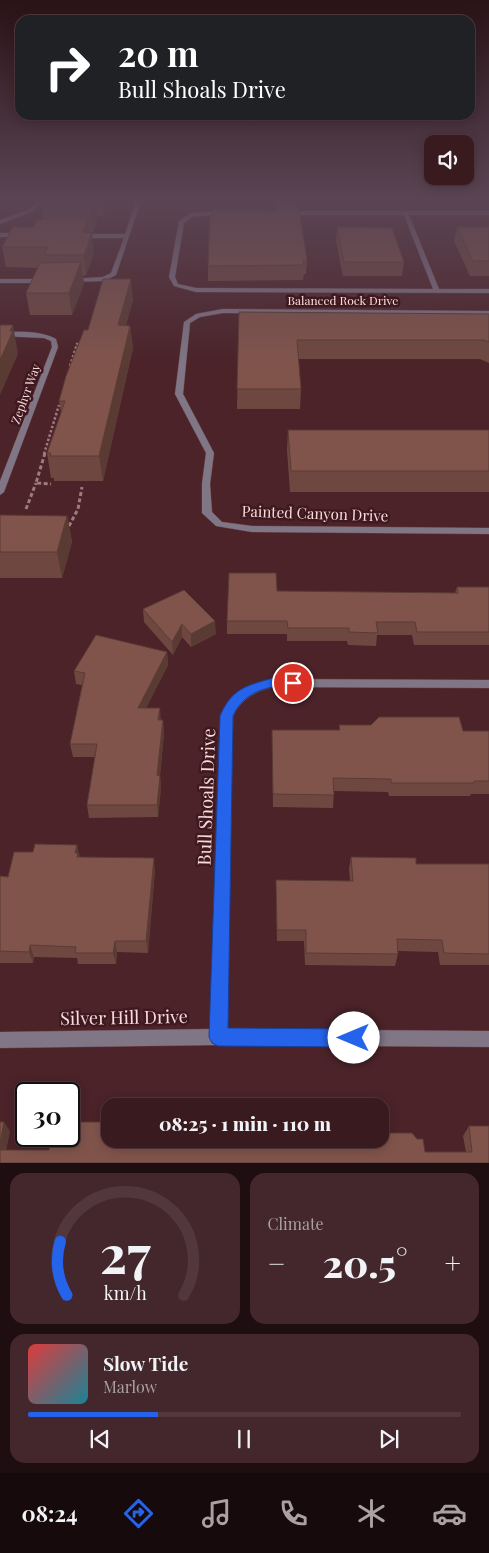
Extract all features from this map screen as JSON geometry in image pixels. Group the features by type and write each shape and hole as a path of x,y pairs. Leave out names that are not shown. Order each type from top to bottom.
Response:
{"street":[{"path":"67,281 104,280 114,274 121,255"},
{"path":"176,255 172,277 176,285 196,290 489,291"},
{"path":"423,255 437,291"},
{"path":"0,281 49,281"},
{"name":"Balanced Rock Drive","path":"198,315 223,311 489,313"},
{"name":"Painted Canyon Drive","path":"198,315 187,322 179,394 210,453 206,484 207,513 219,524 252,529 489,531"},
{"name":"Zephyr Way","path":"0,334 46,336 54,340 55,347 0,492"},
{"name":"Bull Shoals Drive","path":"218,1037 227,716 231,706 238,697 248,690 273,683 489,684"},
{"name":"Silver Hill Drive","path":"0,1040 218,1037 489,1039"}],"path":[{"path":"69,370 77,344 86,344"},
{"path":"26,510 59,405 66,405"},
{"path":"52,427 59,427"},
{"path":"45,452 52,453"},
{"path":"36,483 51,484"},
{"path":"69,526 78,509 82,487"}],"building":[{"path":"208,255 306,255 307,260 303,260 304,265 208,266"},
{"path":"343,255 402,255 404,262 344,262"},
{"path":"470,255 489,255 489,261 473,261"},
{"path":"81,262 69,293 26,293 40,263"},
{"path":"103,279 131,279 118,325 130,326 99,456 50,456 51,453 47,453 65,401 59,401 66,376 84,330 88,330"},
{"path":"239,312 489,314 489,342 484,340 297,340 301,389 237,389"},
{"path":"0,325 13,325 10,331 13,331 0,360"},
{"path":"288,430 489,430 489,471 291,471"},
{"path":"0,515 67,516 57,552 0,552"},
{"path":"229,573 276,573 277,591 458,593 457,587 489,587 489,632 417,632 415,622 376,622 378,633 349,632 349,628 288,628 287,621 227,621"},
{"path":"184,590 215,621 191,634 182,624 172,642 143,609"},
{"path":"96,635 167,652 138,708 160,708 158,720 163,720 157,775 160,776 157,805 87,805 97,744 70,744 85,673 74,671"},
{"path":"379,717 459,717 463,731 489,731 489,781 474,781 474,783 391,783 391,779 333,778 334,795 273,794 272,730 340,730 339,725 371,725"},
{"path":"35,844 77,845 75,853 78,853 77,857 154,858 146,941 115,941 113,953 75,953 76,947 30,945 29,952 0,951 0,876 8,877 14,852 33,852"},
{"path":"351,857 416,858 416,864 489,864 489,954 444,953 442,940 397,939 398,954 306,953 306,930 277,930 276,880 353,881"},
{"path":"0,1122 4,1122 0,1143"},
{"path":"80,1122 101,1122 101,1148 389,1148 389,1133 412,1133 417,1139 423,1139 425,1152 472,1152 469,1126 489,1126 489,1163 0,1163 0,1150 49,1150 49,1147 80,1147"}],"route":[{"path":"293,683 260,685 248,690 238,697 231,706 227,716 218,1037 354,1038"}]}
